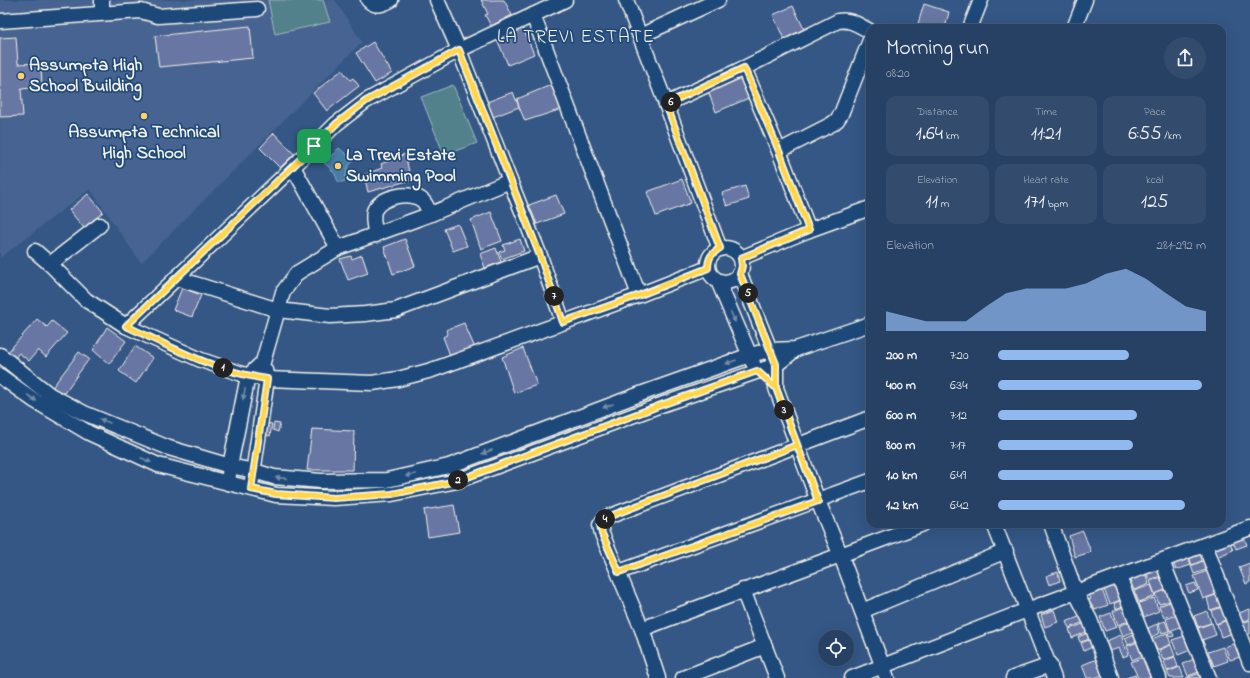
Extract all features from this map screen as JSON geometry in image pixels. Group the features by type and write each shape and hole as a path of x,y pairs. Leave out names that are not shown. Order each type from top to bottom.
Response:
{"street":[{"path":"368,0 371,3 382,5 391,0"},
{"path":"437,0 459,50 540,256 563,322"},
{"path":"126,326 336,124 366,101 459,50 565,0"},
{"path":"626,0 720,248"},
{"path":"640,36 718,0"},
{"path":"971,24 980,0"},
{"path":"1076,24 1086,0"},
{"path":"0,21 102,6 141,5 158,16 257,9"},
{"path":"533,15 640,295"},
{"path":"666,104 744,68 838,21 852,21 866,29"},
{"path":"779,151 837,120 841,114 866,50"},
{"path":"744,68 779,151 809,230"},
{"path":"293,167 338,248"},
{"path":"228,483 248,376 262,362 283,292 297,273 338,248 430,214 510,181"},
{"path":"376,235 374,212 377,206 386,200 397,196 413,195 423,201 430,214"},
{"path":"741,258 809,230 866,209"},
{"path":"50,264 100,225"},
{"path":"720,248 728,248 736,251 741,258 742,266 740,274 734,280 726,283 718,281 711,276 708,268 708,260 712,253 720,248"},
{"path":"35,251 86,300 126,326 201,360 248,376 267,379 372,383 398,379 432,370 640,295 708,268"},
{"path":"176,278 278,310 330,316 396,310 540,256"},
{"path":"740,274 776,364 776,388 818,501 841,556 885,672"},
{"path":"718,281 757,371 776,388"},
{"path":"0,355 50,395 84,413 169,448 274,477 321,481 387,480 449,466 643,393 750,355 770,350 796,349 866,325"},
{"path":"0,376 35,401 89,433 158,465 276,494 334,498 392,494 457,481 776,364 796,349"},
{"path":"251,489 267,379 262,362"},
{"path":"658,678 642,629 602,534 600,525 605,518 866,419"},
{"path":"449,466 457,481"},
{"path":"619,572 866,483"},
{"path":"642,629 743,590 841,556 913,528"},
{"path":"996,528 1052,671 1013,678"},
{"path":"1052,528 1076,592 1090,620 1111,678"},
{"path":"852,678 885,672 1027,610 1204,545 1250,530"},
{"path":"1204,545 1250,663"},
{"path":"862,611 1006,551"},
{"path":"1162,561 1208,678"},
{"path":"1119,577 1159,678"},
{"path":"743,590 776,678"},
{"path":"682,678 765,646"}],"shaded area":[{"name":"Assumpta Technical High School","path":"0,0 335,0 362,42 141,263 90,189 0,258"},
{"name":"La Trevi Estate Swimming Pool","path":"339,148 353,160 347,169 345,181 342,182 337,180 333,172 324,163"}],"green space":[{"path":"268,0 323,0 330,22 275,34"},
{"path":"453,85 477,143 444,155 421,97"}],"building":[{"path":"481,0 504,0 512,15 491,26 485,15 488,14"},
{"path":"924,4 949,12 946,24 918,24"},
{"path":"793,6 804,29 784,39 773,15"},
{"path":"250,26 253,58 159,67 155,36"},
{"path":"522,26 534,54 508,65 496,37"},
{"name":"Assumpta High School Building","path":"16,37 18,64 41,63 42,87 21,89 23,116 0,117 0,38"},
{"path":"373,42 392,73 375,83 356,53"},
{"path":"342,70 350,80 353,78 359,86 327,111 313,93"},
{"path":"740,78 749,98 716,112 708,91"},
{"path":"551,85 562,109 525,121 517,99"},
{"path":"513,92 519,107 493,117 487,102"},
{"path":"274,133 294,154 280,168 260,148"},
{"path":"405,154 411,180 368,192 364,175 382,168 381,164"},
{"path":"682,179 691,203 656,216 647,192"},
{"path":"745,186 749,199 727,206 722,193"},
{"path":"88,194 103,212 84,228 69,210"},
{"path":"556,195 564,214 537,224 529,205"},
{"path":"491,212 502,241 481,249 471,220"},
{"path":"458,224 467,246 453,251 444,229"},
{"path":"405,239 415,266 393,274 384,247"},
{"path":"520,239 524,251 502,259 499,252 505,250 503,245"},
{"path":"496,248 501,262 485,268 480,254"},
{"path":"362,255 368,273 348,280 340,259 351,256 352,259"},
{"path":"182,288 201,295 192,317 173,310"},
{"path":"37,319 47,327 52,321 67,333 46,357 38,350 29,361 19,353 14,359 7,353"},
{"path":"464,323 475,348 451,358 443,337 448,334 446,330"},
{"path":"107,327 126,341 109,364 93,350"},
{"path":"135,346 153,358 136,383 119,371"},
{"path":"523,348 537,385 514,393 502,357"},
{"path":"79,352 89,359 62,396 51,389"},
{"path":"264,423 272,424 270,436 262,434"},
{"path":"274,423 280,424 278,432 273,430"},
{"path":"312,429 354,431 353,470 307,470"},
{"path":"454,505 459,532 428,537 424,510"},
{"path":"1083,531 1091,552 1075,557 1069,536"},
{"path":"1242,532 1247,545 1236,549 1231,536"},
{"path":"1227,533 1233,550 1217,557 1210,540"},
{"path":"1201,545 1206,559 1192,565 1187,551"},
{"path":"1186,551 1191,565 1176,570 1171,557"},
{"path":"1205,560 1209,569 1194,574 1191,566"},
{"path":"1158,561 1164,575 1149,580 1144,566"},
{"path":"1250,563 1250,582 1246,584 1239,567"},
{"path":"1144,570 1149,584 1134,590 1128,576"},
{"path":"1210,570 1219,593 1203,599 1194,576"},
{"path":"1058,572 1060,581 1049,585 1046,576"},
{"path":"1164,576 1169,588 1155,594 1150,581"},
{"path":"1195,583 1198,590 1189,593 1186,586"},
{"path":"1118,584 1123,599 1110,604 1104,589"},
{"path":"1151,585 1155,596 1139,602 1134,591"},
{"path":"1169,589 1173,600 1159,604 1155,594"},
{"path":"1102,590 1108,605 1095,610 1093,606 1090,607 1088,600 1091,599 1089,595"},
{"path":"1219,594 1223,606 1210,610 1207,598"},
{"path":"1154,598 1159,611 1144,617 1139,603"},
{"path":"1123,600 1125,605 1116,609 1114,603"},
{"path":"1173,601 1177,613 1164,618 1159,606"},
{"path":"1126,606 1131,620 1118,625 1113,611"},
{"path":"1222,607 1227,619 1216,624 1211,611"},
{"path":"1250,609 1250,619 1242,622 1239,613"},
{"path":"1054,610 1058,622 1045,627 1041,615"},
{"path":"1207,611 1211,623 1198,627 1194,616"},
{"path":"1111,613 1117,627 1105,631 1100,617"},
{"path":"1177,615 1182,626 1170,631 1166,619"},
{"path":"1081,616 1084,622 1069,628 1066,622"},
{"path":"1228,620 1233,633 1221,637 1217,624"},
{"path":"1250,620 1250,634 1247,635 1243,623"},
{"path":"1131,621 1135,631 1123,636 1119,626"},
{"path":"1165,621 1169,631 1162,633 1158,623"},
{"path":"1086,623 1089,631 1072,638 1069,629"},
{"path":"1212,623 1216,635 1202,640 1198,628"},
{"path":"1157,624 1160,633 1151,637 1148,628"},
{"path":"1172,631 1174,636 1170,637 1168,633"},
{"path":"1088,633 1090,639 1080,642 1078,637"},
{"path":"1136,633 1139,640 1128,645 1125,638"},
{"path":"1167,633 1171,644 1157,650 1152,639"},
{"path":"1121,635 1128,655 1123,657 1119,648 1110,651 1106,641"},
{"path":"1188,635 1193,649 1178,655 1172,640"},
{"path":"1089,640 1092,647 1084,651 1081,643"},
{"path":"1141,641 1146,654 1132,660 1127,646"},
{"path":"1235,643 1240,657 1230,660 1225,647"},
{"path":"1171,645 1175,656 1163,660 1159,650"},
{"path":"1223,647 1228,661 1214,666 1208,652"},
{"path":"1149,655 1156,675 1149,678 1138,678 1131,662"},
{"path":"1175,657 1178,667 1167,671 1164,661"},
{"path":"1097,659 1103,675 1094,678 1087,678 1082,665"},
{"path":"1194,659 1199,672 1188,676 1183,664"},
{"path":"1180,667 1184,678 1170,678 1167,672"},
{"path":"1200,673 1202,678 1186,678"},
{"path":"1135,675 1136,678 1126,678"}],"place":[{"name":"Assumpta High School Building","path":"21,76"},
{"name":"Assumpta Technical High School","path":"144,116"},
{"name":"La Trevi Estate Swimming Pool","path":"338,166"}],"district":[{"name":"LA TREVI ESTATE","path":"576,37"}],"route":[{"path":"314,146 126,326 201,360 248,376 267,379 251,489 276,494 334,498 392,494 457,481 757,371 776,388 818,501 619,572 602,534 600,525 605,518 797,445 776,388 776,364 740,274 742,266 741,258 809,230 779,151 744,68 666,104 720,248 712,253 708,260 708,268 640,295 563,322 540,256 459,50 366,101 336,124 314,146"}]}
